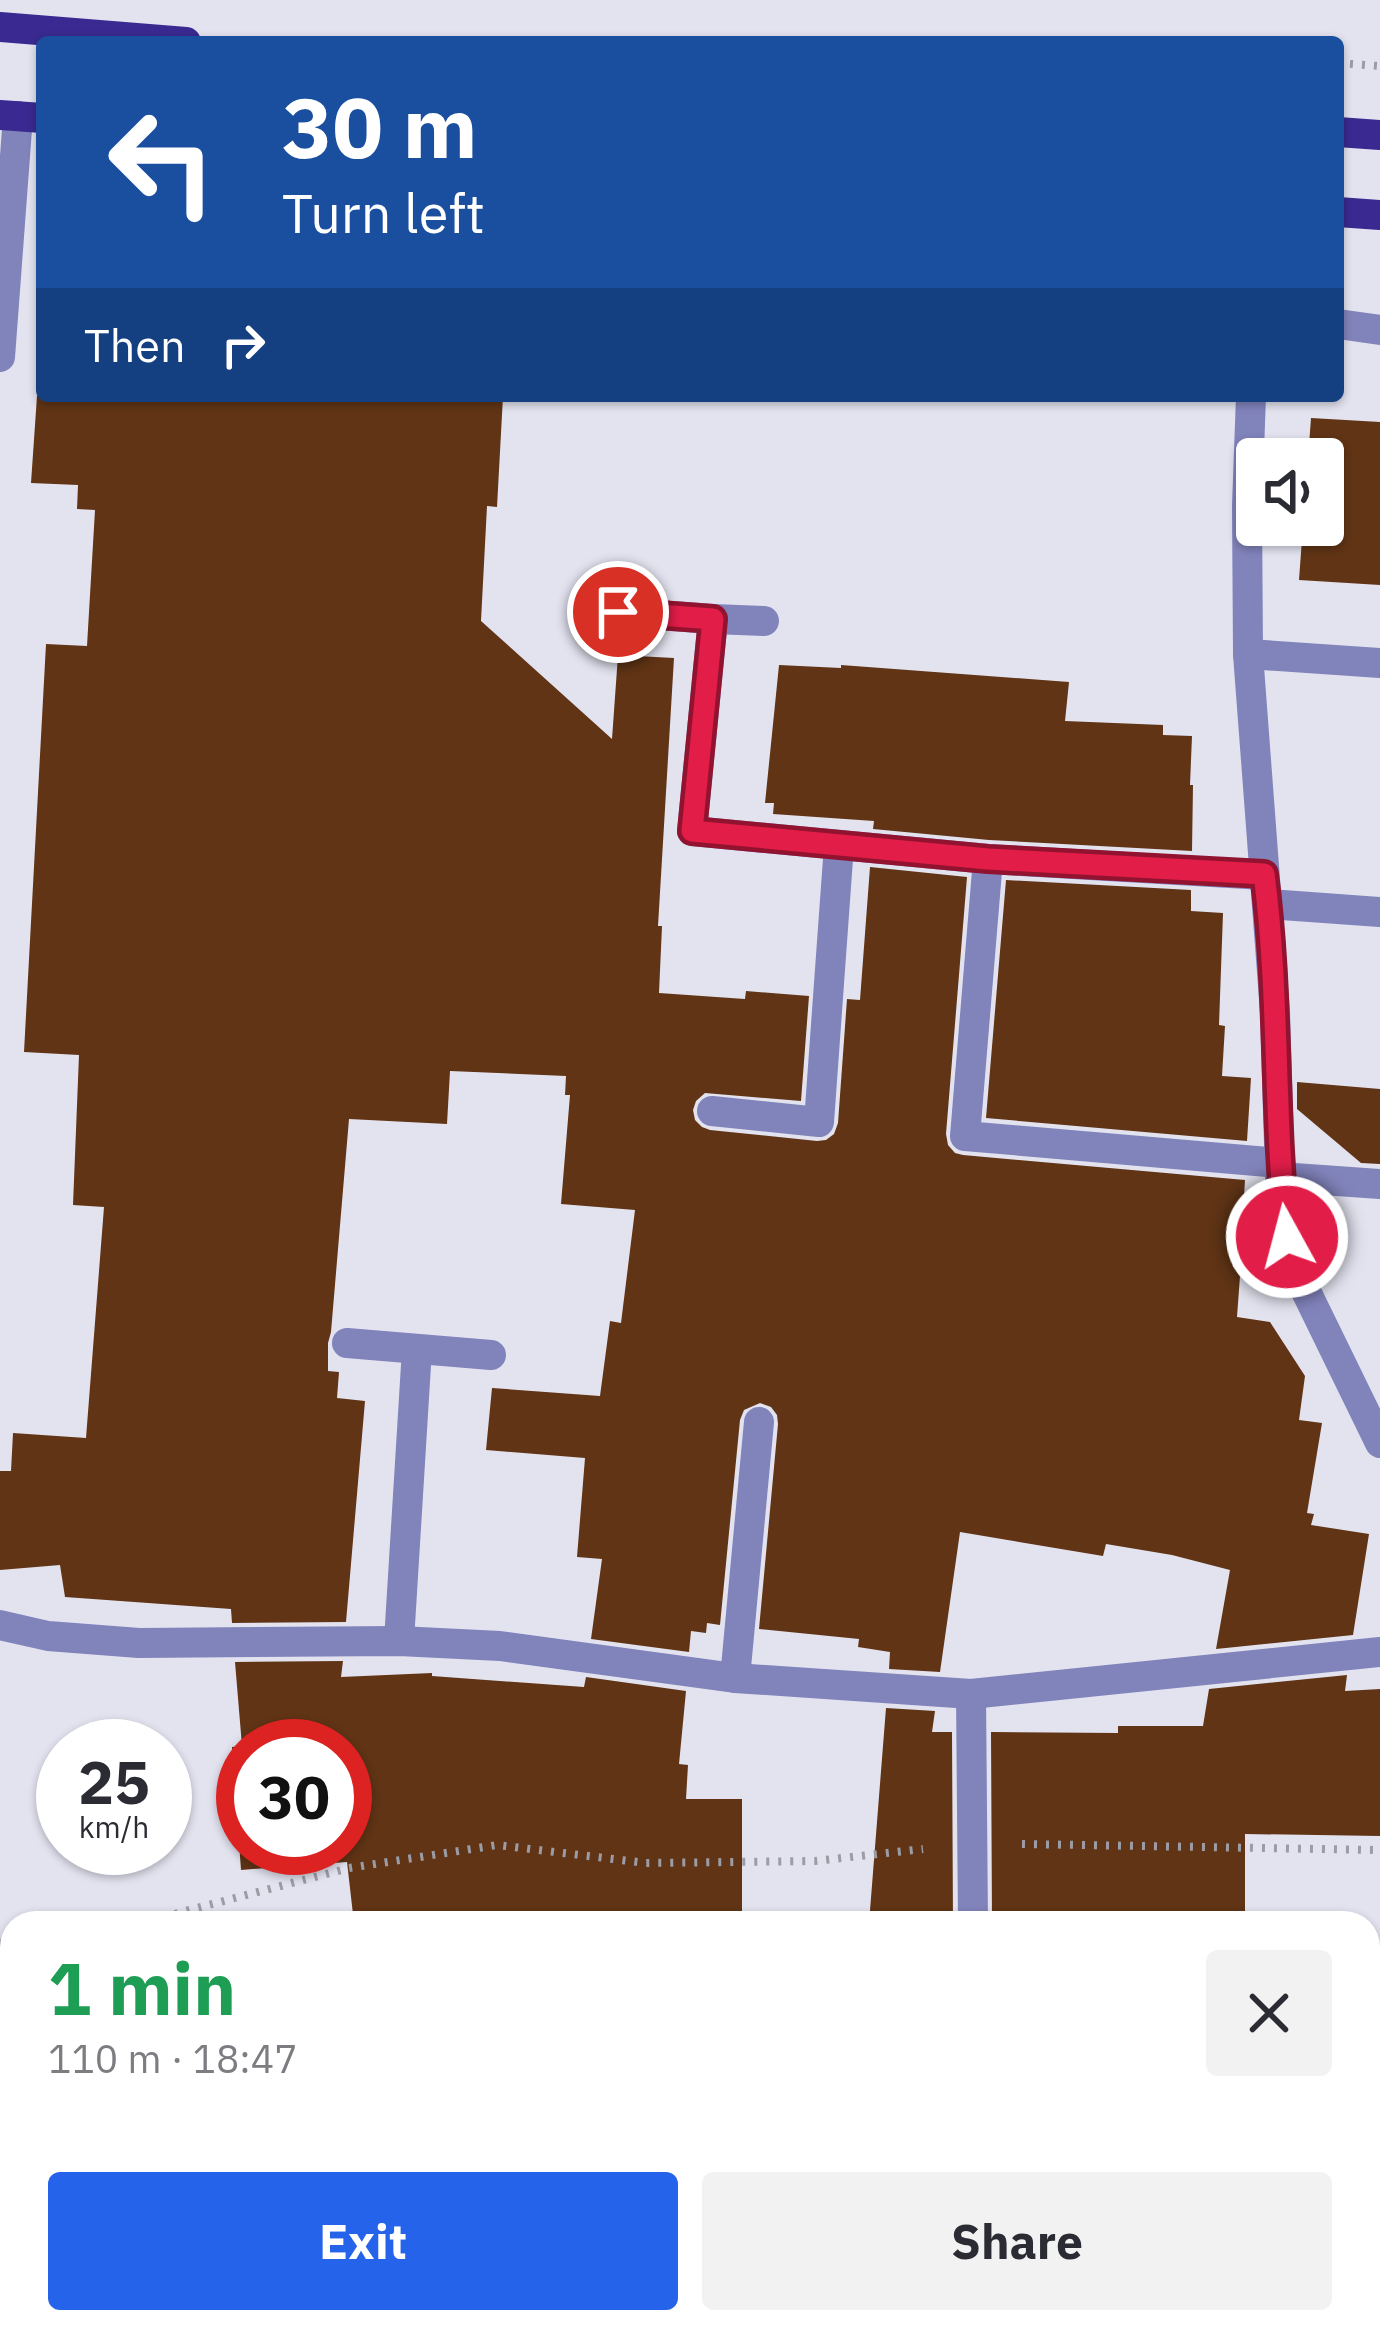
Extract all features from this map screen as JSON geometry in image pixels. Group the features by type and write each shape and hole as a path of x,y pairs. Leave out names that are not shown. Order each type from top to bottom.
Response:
{"main road":[{"path":"0,27 112,36"},
{"path":"1344,132 1380,135"},
{"path":"1344,212 1380,215"}],"street":[{"path":"0,357 20,116"},
{"path":"1344,325 1380,330"},
{"path":"1251,402 1246,506 1248,654 1287,1237 1298,1275 1380,1443"},
{"path":"618,612 764,622"},
{"path":"713,619 692,831 1266,890 1380,912"},
{"path":"1248,654 1380,663"},
{"path":"712,1111 819,1122 839,845"},
{"path":"988,859 964,1136 1380,1184"},
{"path":"347,1343 491,1355"},
{"path":"399,1641 417,1349"},
{"path":"735,1678 759,1422"},
{"path":"0,1625 48,1636 139,1643 399,1641 500,1646 735,1678 971,1694 1380,1652"},
{"path":"971,1694 973,1911"}],"path":[{"path":"1344,63 1379,66"},
{"path":"186,1911 349,1868 497,1845 646,1863 815,1861 973,1843 1380,1850"}],"building":[{"path":"37,402 503,402 497,507 487,506 481,621 612,739 618,655 674,658 658,926 662,926 659,993 745,999 746,991 809,996 801,1101 705,1093 696,1101 695,1120 710,1130 817,1141 834,1134 847,999 860,1000 870,867 967,877 948,1145 963,1155 1245,1180 1240,1265 1232,1265 1240,1276 1237,1317 1270,1322 1305,1376 1299,1420 1322,1423 1307,1513 1314,1514 1311,1525 1369,1534 1353,1635 1216,1649 1230,1570 1106,1544 1103,1556 960,1532 940,1672 889,1669 890,1652 858,1647 859,1639 759,1629 778,1424 771,1407 760,1403 744,1410 740,1420 720,1625 707,1623 706,1633 691,1631 689,1652 591,1639 602,1559 577,1557 585,1458 486,1450 492,1388 600,1396 610,1321 621,1323 635,1210 561,1204 570,1095 565,1095 566,1076 450,1071 447,1124 349,1119 328,1343 328,1371 339,1372 337,1398 365,1401 346,1622 232,1623 231,1609 65,1597 60,1565 0,1570 0,1471 11,1471 13,1433 86,1438 104,1207 73,1205 79,1055 24,1052 46,644 87,646 95,510 77,509 78,485 31,483"},
{"path":"1311,418 1380,422 1380,585 1299,580 1301,546 1344,546 1344,438 1310,438"},
{"path":"779,665 841,665 1069,682 1065,721 1163,725 1163,735 1192,736 1192,851 989,840 873,829 874,821 773,814 774,803 765,803"},
{"path":"1006,880 1191,890 1191,911 1223,913 1222,1076 1251,1078 1247,1141 986,1118"},
{"path":"1297,1082 1380,1089 1380,1164 1361,1163 1297,1109"},
{"path":"343,1661 341,1677 432,1673 584,1687 586,1677 686,1691 679,1764 688,1765 686,1799 742,1799 742,1911 353,1911 348,1875 372,1875 372,1719 240,1719 235,1662"},
{"path":"1347,1675 1345,1691 1380,1689 1380,1836 1245,1834 1245,1911 992,1911 991,1732 1118,1733 1118,1726 1203,1726 1209,1689"},
{"path":"886,1708 935,1711 932,1732 952,1732 953,1911 870,1911"}],"route":[{"path":"618,612 713,619 692,831 988,859 1264,874 1287,1237"}]}
